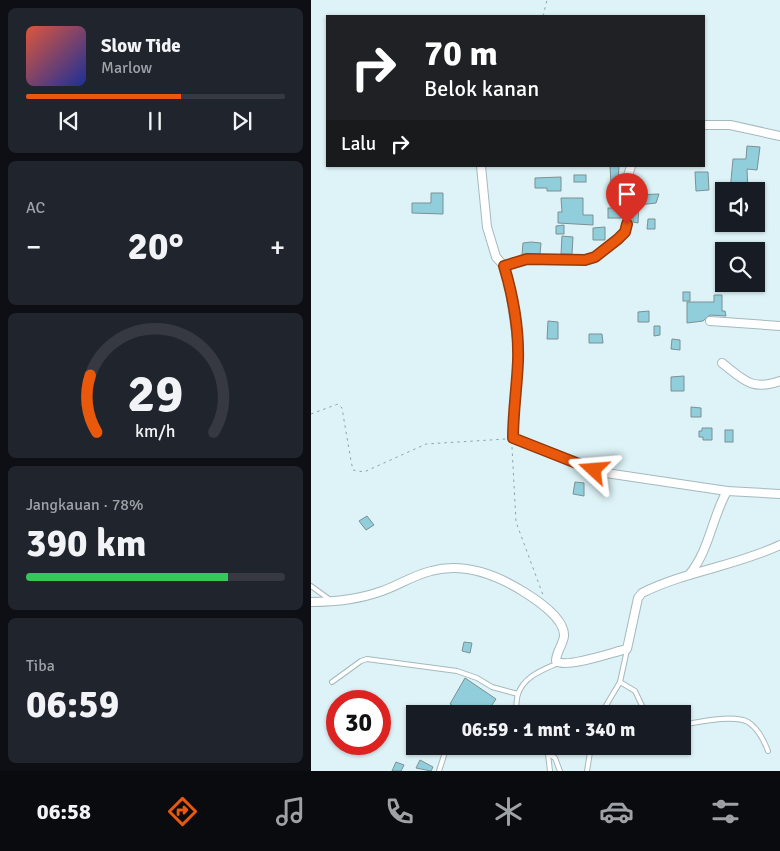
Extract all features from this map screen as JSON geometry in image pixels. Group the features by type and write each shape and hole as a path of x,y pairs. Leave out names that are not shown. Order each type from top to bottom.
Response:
{"street":[{"path":"705,125 730,125 780,136"},
{"path":"481,167 487,227 496,256 504,266 512,298 517,338 518,360 513,438 606,473 727,491 780,494"},
{"path":"504,266 527,259 585,260 595,257 625,232 627,224 626,192 631,167"},
{"path":"710,321 780,326"},
{"path":"722,363 753,386 780,381"},
{"path":"689,575 701,560 714,519 727,491"},
{"path":"311,602 369,595 432,570 453,567 473,569 503,579 544,608 562,627 563,641 556,655 556,661 559,663 602,656 627,649 638,598 651,589 689,575 745,559 780,545"}],"lane":[{"path":"311,586 331,601"},
{"path":"606,705 619,682 627,649"},
{"path":"332,682 361,661 367,660 457,671 477,678 493,687 518,694"},
{"path":"516,705 518,694 524,683 533,675 559,663"},
{"path":"619,682 635,691 642,705"},
{"path":"691,723 737,719 747,722 763,740 767,750"},
{"path":"439,771 444,755"},
{"path":"548,755 550,771"},
{"path":"550,755 555,758 560,771"},
{"path":"587,771 590,755"}],"path":[{"path":"543,15 547,0"},
{"path":"311,414 338,404 343,408 353,470 358,472 364,472 426,444 513,438 511,450 517,522 543,593 544,608"}],"building":[{"path":"747,146 760,147 757,170 747,169 748,182 731,182 733,159 746,159"},
{"path":"610,167 619,167 618,184 611,184"},
{"path":"695,172 708,172 709,190 696,191"},
{"path":"574,175 586,175 586,182 574,182"},
{"path":"561,177 561,191 547,191 547,188 535,188 535,178"},
{"path":"632,191 635,191 636,195 659,194 656,203 639,205 638,223 633,222"},
{"path":"431,193 443,193 443,214 412,213 412,203 431,203"},
{"path":"561,198 583,198 583,215 593,215 593,225 558,223 558,212 562,212"},
{"path":"608,208 621,208 621,218 608,218"},
{"path":"648,219 655,219 655,229 647,229"},
{"path":"564,225 564,234 556,234 556,226"},
{"path":"605,227 605,240 593,240 593,228"},
{"path":"562,236 573,237 572,254 561,254"},
{"path":"523,243 541,243 540,254 522,255"},
{"path":"683,292 690,292 690,301 683,301"},
{"path":"714,295 722,295 722,311 725,311 726,316 710,315 703,321 687,323 687,302 714,302"},
{"path":"649,311 649,322 638,322 638,312"},
{"path":"548,321 558,322 558,339 547,339"},
{"path":"654,326 660,326 660,335 654,336"},
{"path":"589,334 602,334 603,343 589,343"},
{"path":"672,339 680,340 680,350 671,349"},
{"path":"684,376 684,391 671,391 671,377"},
{"path":"691,407 701,408 701,417 691,417"},
{"path":"702,428 712,428 712,440 703,440 703,437 699,437 699,431 702,431"},
{"path":"725,430 733,430 733,442 725,442"},
{"path":"575,482 584,483 584,496 573,494"},
{"path":"367,516 374,525 366,530 359,521"},
{"path":"464,642 472,643 470,653 462,651"},
{"path":"465,678 496,699 492,705 450,704"},
{"path":"420,760 433,767 431,771 416,768"},
{"path":"396,762 404,765 401,771 392,771"}],"route":[{"path":"594,470 513,438 518,360 517,338 512,298 504,266 527,259 571,261 595,257 625,232 627,224"}]}
